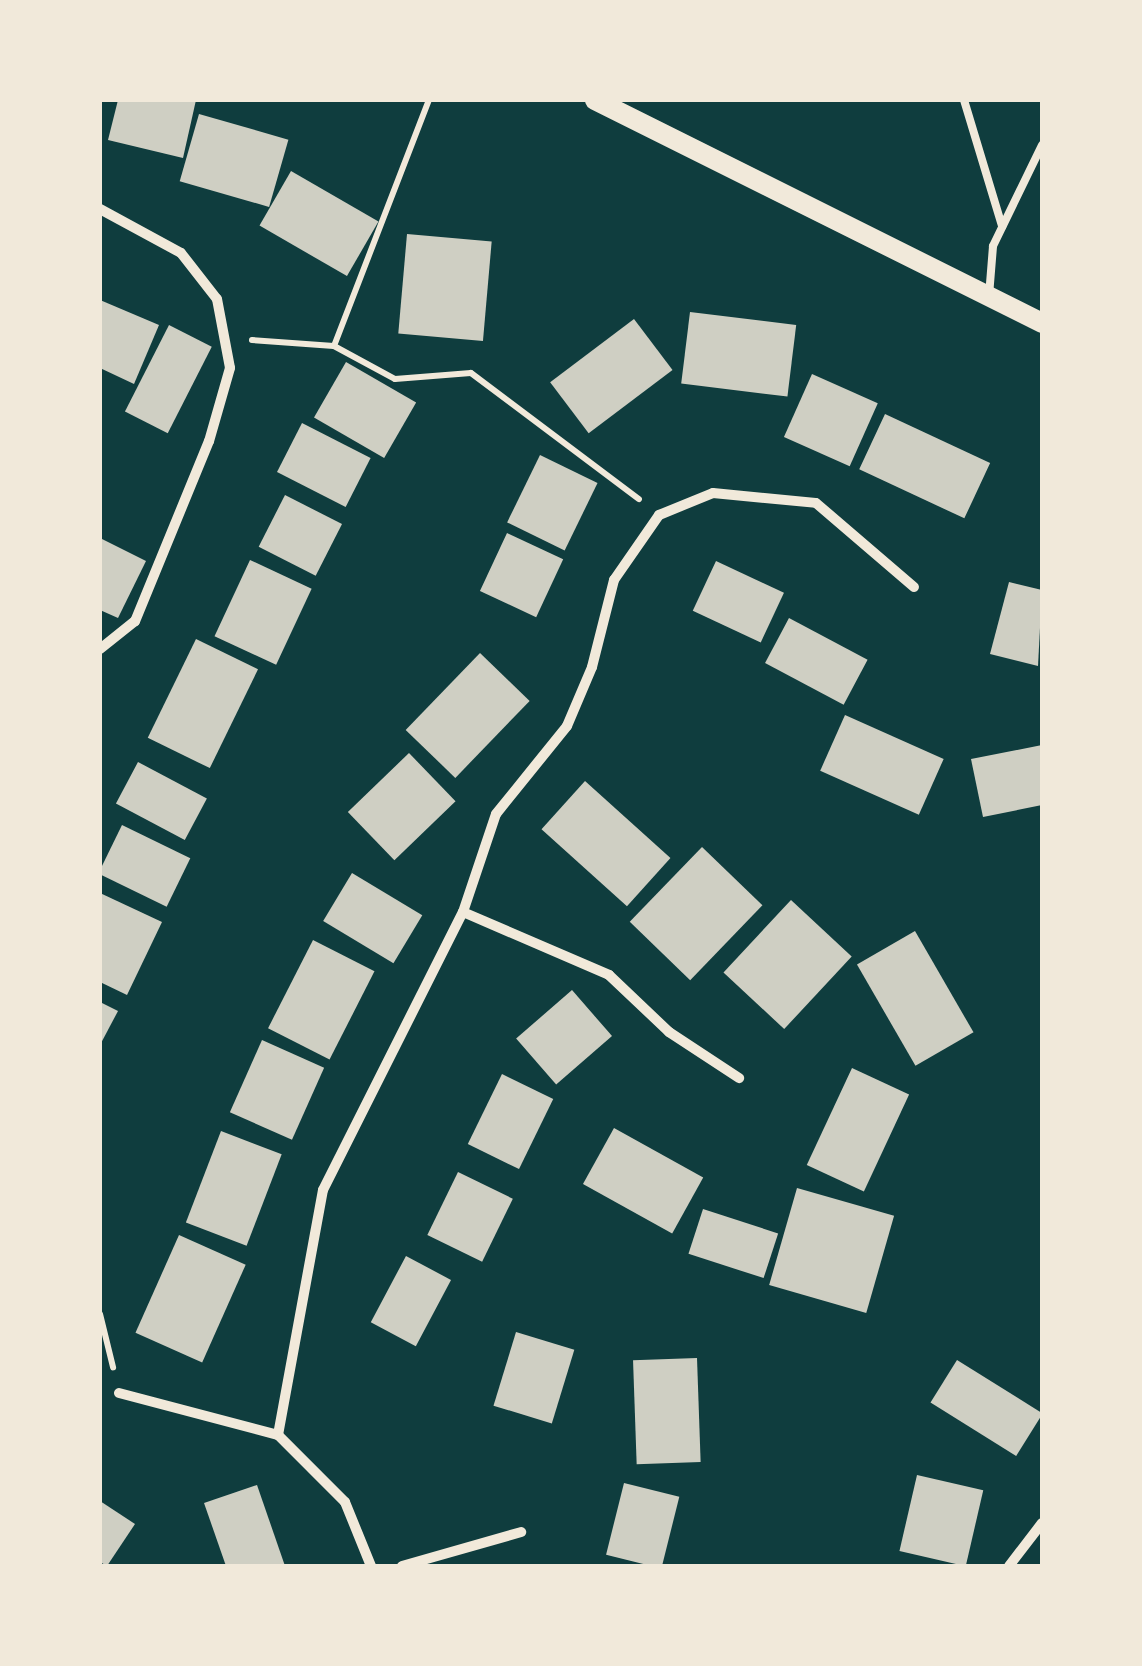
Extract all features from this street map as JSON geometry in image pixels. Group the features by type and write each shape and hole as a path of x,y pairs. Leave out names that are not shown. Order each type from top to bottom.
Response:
{"main road":[{"path":"596,100 1042,323"}],"street":[{"path":"100,208 181,253 218,299 230,368 209,441 135,621 100,649"},
{"path":"278,1435 323,1190 463,912 496,814 568,726 614,580 659,515 713,493 816,503 914,587"},
{"path":"463,912 609,974 669,1032 738,1078"},
{"path":"119,1393 278,1435 345,1502 371,1566"},
{"path":"1009,1566 1042,1524"},
{"path":"402,1566 521,1532"}],"lane":[{"path":"964,100 1002,226"},
{"path":"990,296 993,246 1042,146"}],"path":[{"path":"334,346 429,100"},
{"path":"225,342 266,338 334,346 394,378 470,372 659,515"},
{"path":"100,1314 119,1393"}],"building":[{"path":"118,100 196,100 183,158 108,140"},
{"path":"199,114 288,140 269,207 180,181"},
{"path":"291,171 378,221 347,276 260,226"},
{"path":"407,234 492,241 483,341 398,334"},
{"path":"100,300 159,325 134,384 100,368"},
{"path":"690,312 796,325 787,397 681,383"},
{"path":"634,319 673,370 589,433 550,382"},
{"path":"169,325 212,347 168,433 125,411"},
{"path":"346,362 416,402 384,458 314,417"},
{"path":"812,374 878,403 850,466 784,437"},
{"path":"885,414 990,463 964,518 859,469"},
{"path":"302,423 371,458 346,507 277,472"},
{"path":"540,455 598,483 565,550 507,522"},
{"path":"285,495 342,524 316,576 259,547"},
{"path":"507,533 563,559 536,617 480,591"},
{"path":"100,538 146,561 118,618 100,610"},
{"path":"250,560 312,589 276,665 215,636"},
{"path":"716,561 784,593 761,643 693,611"},
{"path":"1009,582 1042,590 1038,666 990,654"},
{"path":"789,618 868,660 844,705 765,663"},
{"path":"196,639 258,669 210,768 148,738"},
{"path":"480,653 530,701 455,778 406,730"},
{"path":"845,715 944,759 919,815 820,771"},
{"path":"1042,745 1042,805 983,817 971,759"},
{"path":"409,753 456,801 394,860 348,812"},
{"path":"138,762 207,799 185,840 116,803"},
{"path":"585,781 670,858 627,906 542,829"},
{"path":"122,825 190,858 167,907 100,874"},
{"path":"702,847 762,905 690,980 630,922"},
{"path":"352,873 422,915 393,963 323,921"},
{"path":"100,893 162,922 127,995 100,982"},
{"path":"791,900 852,957 784,1029 723,972"},
{"path":"915,931 974,1032 915,1066 857,964"},
{"path":"313,940 374,971 330,1060 268,1028"},
{"path":"572,990 612,1036 556,1085 516,1039"},
{"path":"100,1002 118,1011 100,1045"},
{"path":"262,1040 324,1068 292,1140 230,1112"},
{"path":"852,1068 909,1095 864,1192 807,1165"},
{"path":"502,1074 553,1099 519,1169 468,1144"},
{"path":"614,1128 703,1177 672,1233 583,1184"},
{"path":"221,1131 282,1154 247,1246 186,1222"},
{"path":"458,1172 513,1199 482,1262 427,1235"},
{"path":"797,1188 894,1216 866,1313 769,1285"},
{"path":"703,1209 778,1233 764,1278 688,1254"},
{"path":"179,1235 246,1265 202,1362 135,1333"},
{"path":"406,1256 451,1280 416,1346 371,1322"},
{"path":"516,1332 574,1350 552,1423 493,1406"},
{"path":"697,1358 701,1462 637,1464 633,1360"},
{"path":"957,1360 1042,1413 1016,1456 931,1402"},
{"path":"917,1475 983,1490 966,1566 899,1551"},
{"path":"624,1483 679,1497 662,1566 606,1555"},
{"path":"257,1485 285,1566 226,1566 204,1503"},
{"path":"100,1501 135,1524 107,1566 100,1562"}]}
